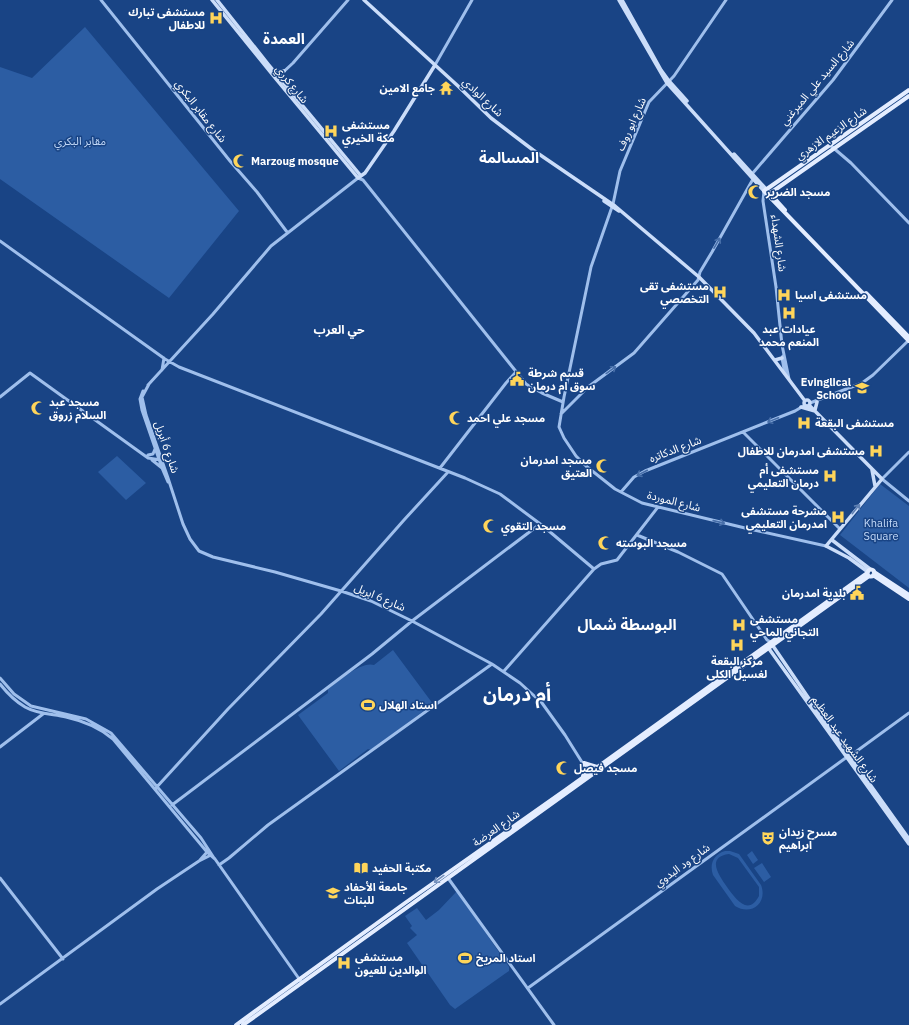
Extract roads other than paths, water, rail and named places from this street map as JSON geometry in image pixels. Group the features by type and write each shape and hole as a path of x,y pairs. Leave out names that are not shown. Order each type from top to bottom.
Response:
{"main road":[{"name":"شارع كرري","path":"212,0 360,177"},
{"name":"شارع كرري","path":"217,0 260,57 272,69 277,78"},
{"name":"شارع الوادي","path":"364,0 495,121 533,150 612,205 699,277"},
{"path":"620,0 668,82 752,174 770,196 909,339"},
{"path":"360,177 365,173 394,131 434,65"},
{"path":"272,69 278,72 284,71"},
{"name":"شارع الزعيم الازهري","path":"770,196 833,146 854,127 909,90"},
{"name":"شارع الزعيم الازهري","path":"764,189 813,156 833,146 909,96"},
{"path":"684,99 753,179 764,189"},
{"path":"699,277 754,333 807,404 816,411 882,478 826,546 849,558 909,599"},
{"path":"775,360 783,356"},
{"path":"816,411 817,401"},
{"path":"807,404 816,411"},
{"path":"872,468 875,486"},
{"path":"832,540 870,573 909,595"},
{"path":"769,645 870,573"},
{"name":"شارع الشهيد عبد العظيم","path":"769,645 909,839"},
{"name":"شارع العرضة","path":"243,1025 445,874 592,773 598,766 769,645"},
{"name":"شارع العرضة","path":"236,1025 448,878 592,773 710,690 769,645"},
{"path":"583,778 583,762 591,766 598,766"},
{"name":"شارع الشهيد عبد العظيم","path":"873,791 909,844"}],"street":[{"name":"شارع مقابر البكري","path":"101,0 230,161 267,204 287,232"},
{"path":"277,78 348,0"},
{"path":"434,65 472,0"},
{"name":"شارع ابو روف","path":"564,397 591,267 612,205 620,171 648,105 653,97 668,82 726,0"},
{"name":"شارع السيد علي الميرغني","path":"752,174 833,80 892,0"},
{"path":"833,146 909,223"},
{"name":"شارع 6 أبريل","path":"169,483 155,449 144,416 140,399 142,392 213,314 271,246 287,232 360,177"},
{"path":"360,177 528,386 563,402"},
{"path":"561,414 588,387 634,353 698,280 700,272 753,179"},
{"name":"شارع الشهداء","path":"764,189 764,206 785,375"},
{"name":"شارع الشهداء","path":"764,206 770,196"},
{"path":"0,241 164,358 179,367 499,492 594,569"},
{"name":"شارع الدكاتره","path":"621,492 638,474 795,411 807,404 862,383 873,375 909,339"},
{"name":"شارع الشهداء","path":"783,356 789,381"},
{"path":"161,370 164,358"},
{"path":"440,468 516,372"},
{"path":"0,397 30,373 151,458 162,468"},
{"name":"شارع 6 أبريل","path":"149,384 143,395 143,400 162,468 169,483"},
{"name":"شارع الموردة","path":"564,397 559,427 561,431 576,456 589,469 621,492 647,505 826,546"},
{"path":"743,432 840,529"},
{"path":"146,455 153,454 155,449"},
{"path":"909,452 882,478 909,501"},
{"path":"146,455 160,459"},
{"path":"151,458 160,459"},
{"path":"156,788 228,709 321,614 448,472"},
{"name":"شارع 6 ابريل","path":"169,483 187,534 196,548 203,554 257,567 341,591 371,602 412,621 492,664 520,683 542,703 592,773"},
{"path":"504,672 594,569 601,564 617,560 658,507"},
{"path":"172,805 540,524"},
{"path":"637,535 693,559 722,574 769,645"},
{"path":"219,865 268,825 492,664"},
{"path":"0,678 11,692 31,706 44,712"},
{"path":"0,684 15,700 33,711 44,712 89,723 104,732 122,747 215,859 300,981"},
{"path":"33,711 33,721"},
{"path":"0,747 44,712"},
{"name":"شارع ود البدوي","path":"528,988 639,909 682,875 909,713"},
{"path":"156,788 201,838 208,851"},
{"path":"198,861 208,851"},
{"path":"0,1004 57,964 68,954 157,889 198,861 211,855"},
{"path":"0,878 62,959"},
{"path":"448,878 554,1025"},
{"path":"59,954 68,954"},
{"path":"57,964 59,954"}],"place":[{"name":"مستشفى تبارك للاطفال","path":"216,18"},
{"name":"جامع الامين","path":"446,88"},
{"name":"مستشفى مكة الخيري","path":"331,131"},
{"name":"Marzoug mosque","path":"240,161"},
{"name":"مسجد الضرير","path":"755,192"},
{"name":"مستشفى تقى التخصصي","path":"720,292"},
{"name":"مستشفى اسيا","path":"784,295"},
{"name":"عيادات عبد المنعم محمد","path":"789,313"},
{"name":"قسم شرطة سوق ام درمان","path":"517,379"},
{"name":"Evinglical School","path":"862,388"},
{"name":"مسجد عبد السلام زروق","path":"38,408"},
{"name":"مسجد علي احمد","path":"456,418"},
{"name":"مستشفى البقعة","path":"804,423"},
{"name":"مستشفى امدرمان للاطفال","path":"876,451"},
{"name":"مسجد امدرمان العتيق","path":"603,466"},
{"name":"مستشفى أم درمان التعليمي","path":"830,476"},
{"name":"مشرحة مستشفى امدرمان التعليمي","path":"838,517"},
{"name":"مسجد التقوي","path":"490,526"},
{"name":"مسجد البوسته","path":"605,543"},
{"name":"بلدية امدرمان","path":"857,593"},
{"name":"مستشفى التجاني الماحي","path":"739,625"},
{"name":"مركز البقعة لغسيل الكلى","path":"737,645"},
{"name":"استاد الهلال","path":"368,705"},
{"name":"مسجد فيصل","path":"563,768"},
{"name":"مسرح زيدان ابراهيم","path":"768,838"},
{"name":"مكتبة الحفيد","path":"361,868"},
{"name":"جامعة الأحفاد للبنات","path":"333,893"},
{"name":"استاد المريخ","path":"465,958"},
{"name":"مستشفى الوالدين للعيون","path":"344,963"}],"district":[{"name":"العمدة","path":"284,38"},
{"name":"المسالمة","path":"509,157"},
{"name":"حي العرب","path":"339,329"},
{"name":"البوسطة شمال","path":"627,624"},
{"name":"أم درمان","path":"517,694"}],"park label":[{"name":"مقابر البكري","path":"80,141"},
{"name":"Khalifa Square","path":"881,529"}]}
